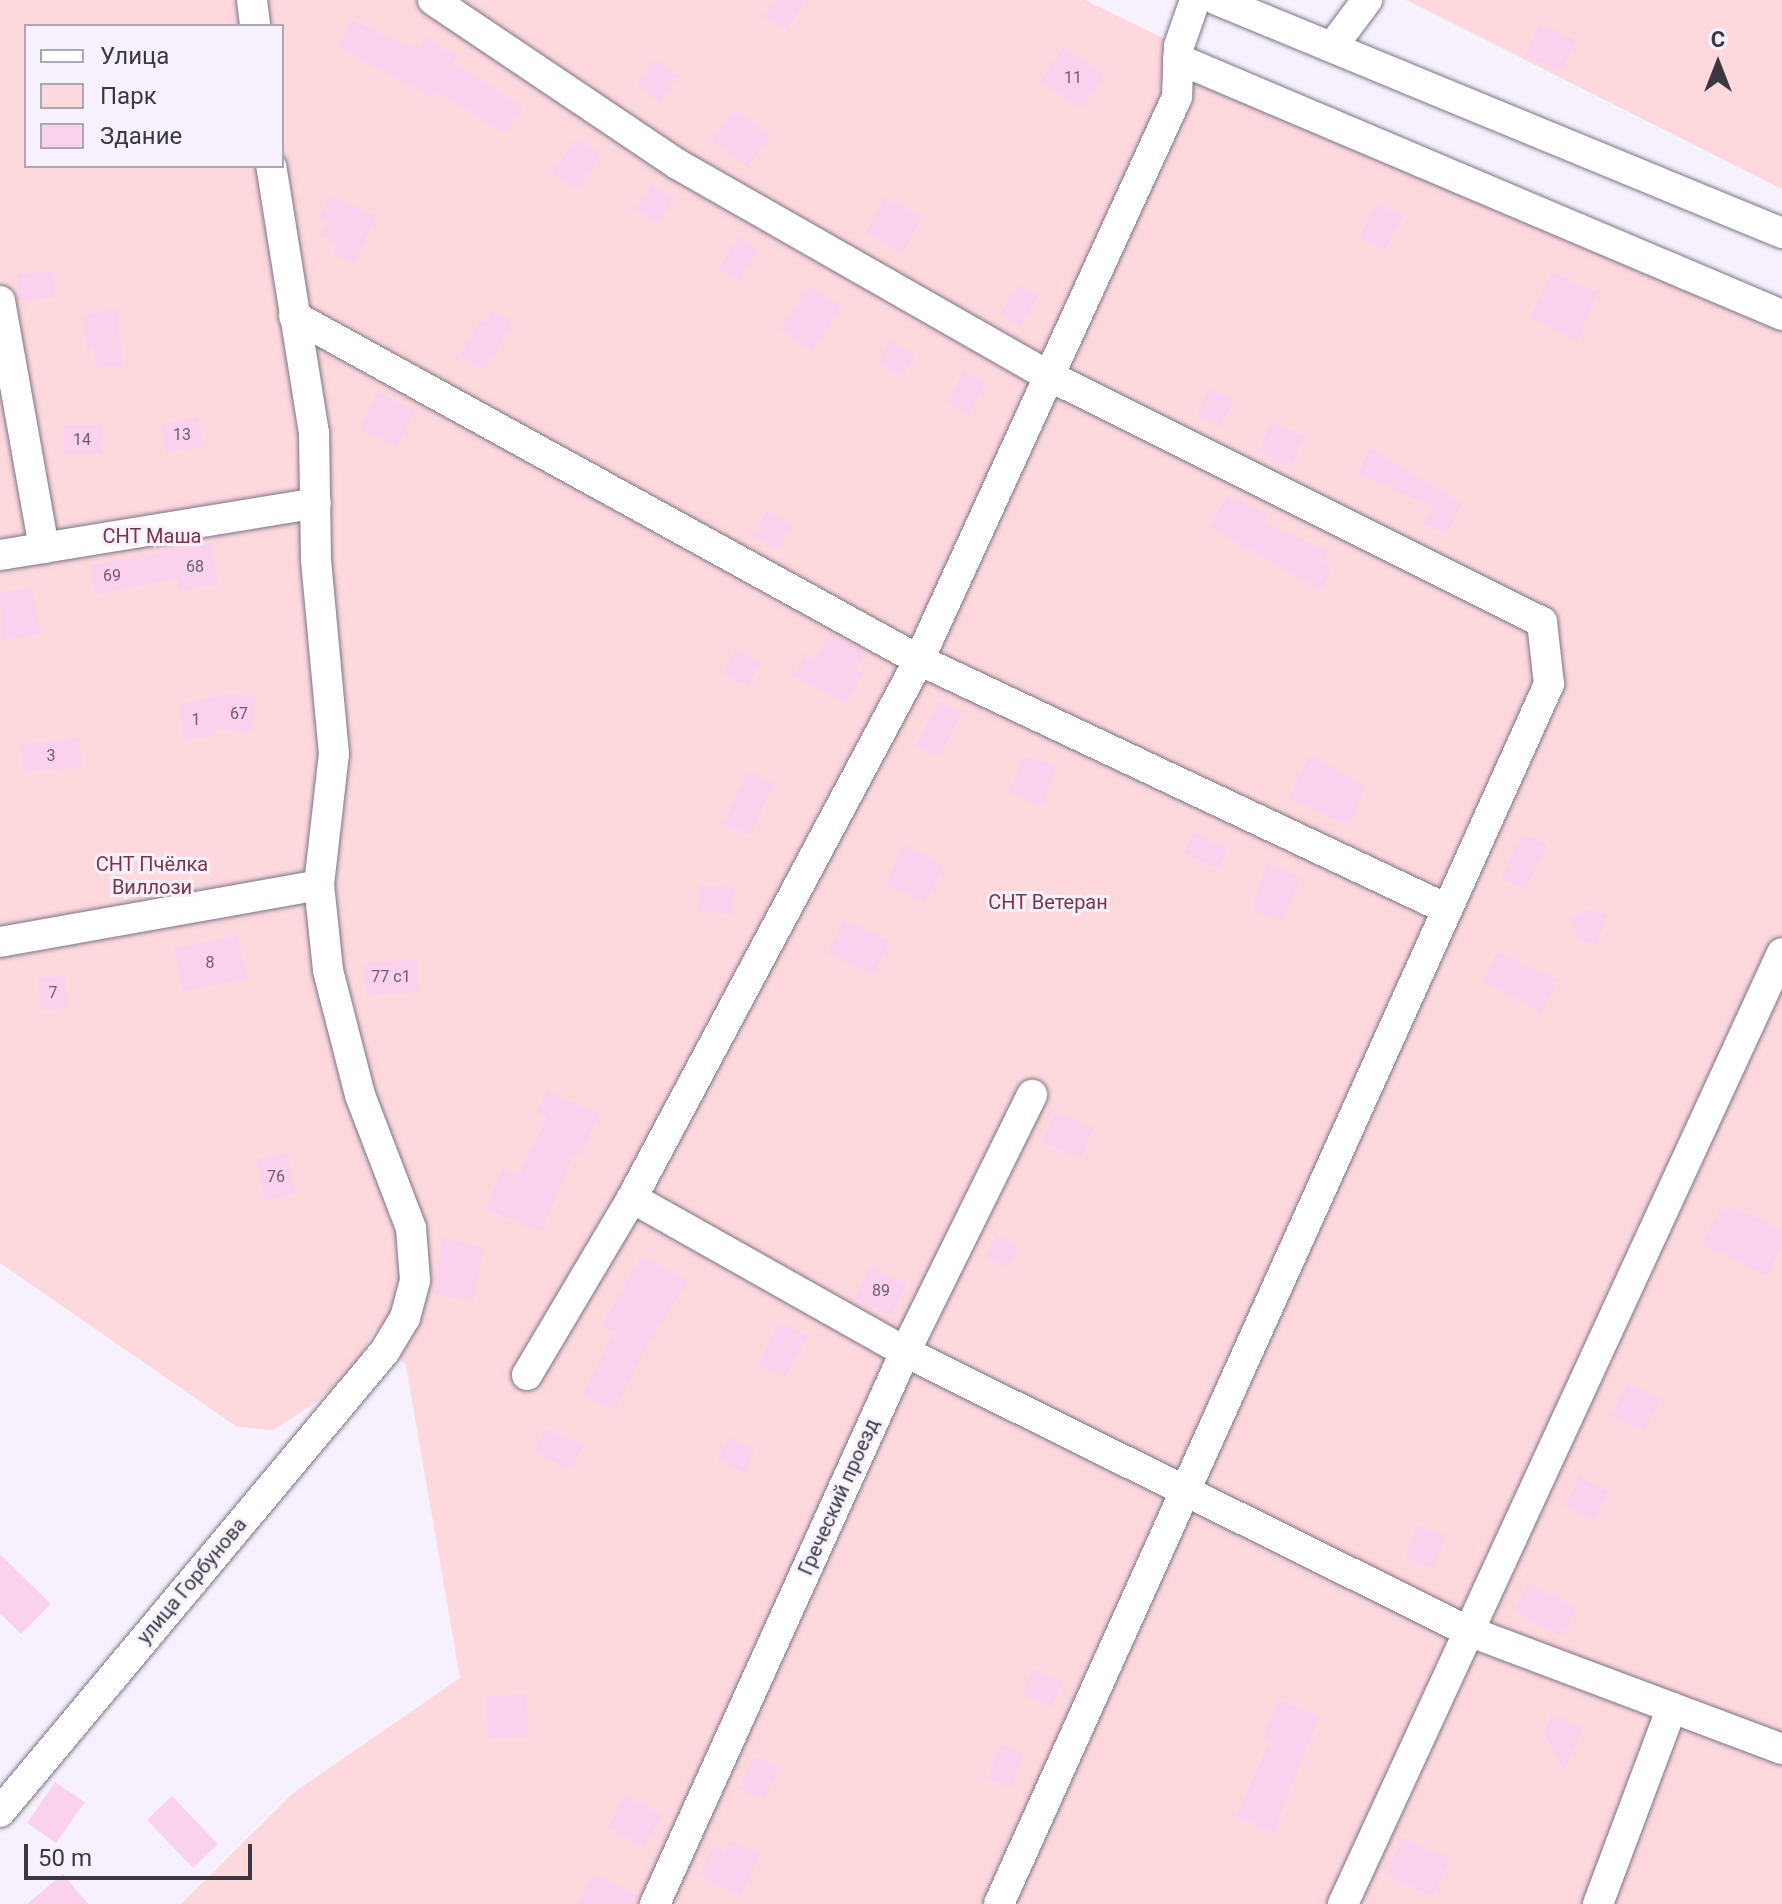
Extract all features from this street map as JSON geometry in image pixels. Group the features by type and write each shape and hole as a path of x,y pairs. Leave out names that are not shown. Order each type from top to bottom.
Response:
{"street":[{"path":"252,0 255,24"},
{"path":"433,0 677,164 1049,376 1542,622 1549,684 999,1904"},
{"path":"527,1375 632,1198 919,660 1177,97 1178,59 1195,0"},
{"path":"1217,0 1782,233"},
{"path":"1332,47 1367,0"},
{"path":"1178,59 1782,315"},
{"name":"улица Горбунова","path":"0,1812 385,1351 405,1318 415,1280 411,1228 360,1095 328,970 319,885 334,754 319,616 314,433 271,168"},
{"path":"0,301 44,548"},
{"path":"294,316 919,660 1447,909"},
{"path":"0,555 316,503"},
{"path":"0,942 319,885"},
{"path":"1343,1904 1782,953"},
{"name":"Греческий проезд","path":"655,1904 905,1352 1032,1095"},
{"path":"632,1198 905,1352 1468,1631 1782,1749"},
{"path":"1598,1904 1672,1707"}],"green space":[{"name":"СНТ Ветеран","path":"0,0 1085,0 1179,46 1782,305 1782,1904 181,1904 293,1793 460,1678 406,1366 375,1328 357,1365 315,1403 274,1430 237,1427 0,1263"},
{"path":"1406,0 1782,0 1782,189"}],"building":[{"path":"773,0 804,0 788,29 763,16"},
{"path":"351,20 419,50 425,37 457,56 453,63 523,106 506,134 437,92 433,99 339,47"},
{"path":"1539,24 1576,40 1562,71 1525,56"},
{"path":"1063,47 1105,75 1082,109 1040,81"},
{"path":"654,59 678,76 660,102 635,86"},
{"path":"735,109 771,137 747,167 711,140"},
{"path":"577,138 600,154 579,189 551,173"},
{"path":"651,185 675,198 658,224 634,209"},
{"path":"330,195 376,216 354,264 333,254 338,244 321,236 328,221 320,217"},
{"path":"885,197 922,217 902,254 865,233"},
{"path":"1377,203 1403,216 1385,250 1359,238"},
{"path":"738,237 758,250 739,281 718,269"},
{"path":"53,271 55,298 19,301 17,274"},
{"path":"1551,272 1598,292 1577,342 1531,317"},
{"path":"1018,285 1038,296 1020,327 1000,313"},
{"path":"809,286 841,307 812,351 780,330"},
{"path":"117,310 123,365 96,368 94,348 87,349 83,314"},
{"path":"493,311 513,322 485,370 460,356 480,321 485,323"},
{"path":"889,340 915,354 902,377 878,364"},
{"path":"963,372 986,382 968,416 948,403"},
{"path":"1209,387 1235,400 1219,427 1196,416"},
{"path":"377,392 415,410 397,447 360,429"},
{"path":"198,417 204,446 166,453 161,424"},
{"path":"1271,422 1305,435 1290,467 1258,451"},
{"path":"64,425 102,425 101,454 63,454"},
{"path":"1370,448 1462,504 1447,533 1424,525 1433,507 1358,474"},
{"path":"1227,495 1268,516 1265,523 1329,551 1323,564 1332,568 1322,591 1210,527"},
{"path":"768,510 793,525 778,550 753,535"},
{"path":"211,544 218,584 180,591 177,579 96,594 90,565"},
{"path":"32,587 41,634 2,641 0,593"},
{"path":"829,633 866,652 856,670 863,673 847,703 794,676 806,653 816,659"},
{"path":"735,650 760,662 748,686 723,675"},
{"path":"227,694 256,697 252,733 212,729 213,736 184,740 179,704"},
{"path":"939,701 962,713 939,758 916,746"},
{"path":"79,738 82,767 24,772 21,744"},
{"path":"1309,755 1365,785 1352,822 1344,824 1289,798"},
{"path":"1024,756 1056,765 1042,807 1009,792"},
{"path":"748,772 774,783 750,836 723,824"},
{"path":"1194,832 1228,849 1219,869 1184,853"},
{"path":"1522,833 1547,845 1525,890 1501,879"},
{"path":"903,844 944,866 925,903 886,885"},
{"path":"1267,862 1300,878 1282,922 1252,910"},
{"path":"700,885 734,888 732,914 698,911"},
{"path":"1589,909 1607,916 1596,945 1578,938 1570,917"},
{"path":"844,920 890,941 874,975 828,953"},
{"path":"237,935 247,978 183,992 174,948"},
{"path":"1497,952 1558,979 1541,1013 1483,981"},
{"path":"417,959 419,992 366,996 364,963"},
{"path":"65,976 68,1008 41,1010 38,978"},
{"path":"547,1091 599,1114 580,1156 574,1153 542,1232 486,1209 503,1167 520,1174 547,1117 537,1112"},
{"path":"1056,1111 1094,1128 1080,1159 1042,1142"},
{"path":"287,1153 295,1194 265,1201 257,1159"},
{"path":"1731,1206 1782,1230 1782,1244 1768,1276 1702,1245 1720,1208 1728,1212"},
{"path":"996,1235 1019,1246 1009,1268 986,1257"},
{"path":"443,1238 484,1247 473,1302 432,1293"},
{"path":"642,1255 688,1281 645,1349 615,1410 583,1395 614,1332 602,1325"},
{"path":"870,1266 907,1284 891,1316 855,1298"},
{"path":"777,1323 808,1335 785,1378 759,1366"},
{"path":"1627,1383 1660,1399 1644,1432 1611,1416"},
{"path":"546,1428 583,1445 571,1470 534,1452"},
{"path":"729,1437 754,1450 745,1473 717,1460"},
{"path":"1579,1477 1608,1491 1594,1521 1565,1506"},
{"path":"1416,1525 1446,1535 1434,1568 1405,1558"},
{"path":"0,1554 51,1604 21,1634 0,1613"},
{"path":"1529,1582 1576,1608 1561,1636 1514,1611"},
{"path":"1033,1668 1063,1681 1052,1707 1022,1694"},
{"path":"526,1694 529,1737 488,1739 486,1697"},
{"path":"1279,1700 1319,1717 1273,1833 1236,1816 1269,1743 1262,1740"},
{"path":"1552,1714 1583,1728 1564,1770 1544,1732"},
{"path":"1001,1744 1024,1754 1010,1788 987,1778"},
{"path":"754,1756 779,1767 764,1800 739,1789"},
{"path":"55,1782 85,1802 56,1843 27,1823"},
{"path":"625,1795 662,1815 645,1848 608,1828"},
{"path":"172,1796 218,1844 193,1868 147,1820"},
{"path":"1402,1837 1450,1858 1433,1896 1386,1876"},
{"path":"730,1841 760,1853 741,1897 700,1876 712,1847 725,1852"},
{"path":"63,1874 88,1904 27,1904"},
{"path":"593,1874 639,1896 637,1904 579,1904"}],"park label":[{"name":"СНТ Маша","path":"152,536"},
{"name":"СНТ Пчёлка Виллози","path":"152,876"}]}
